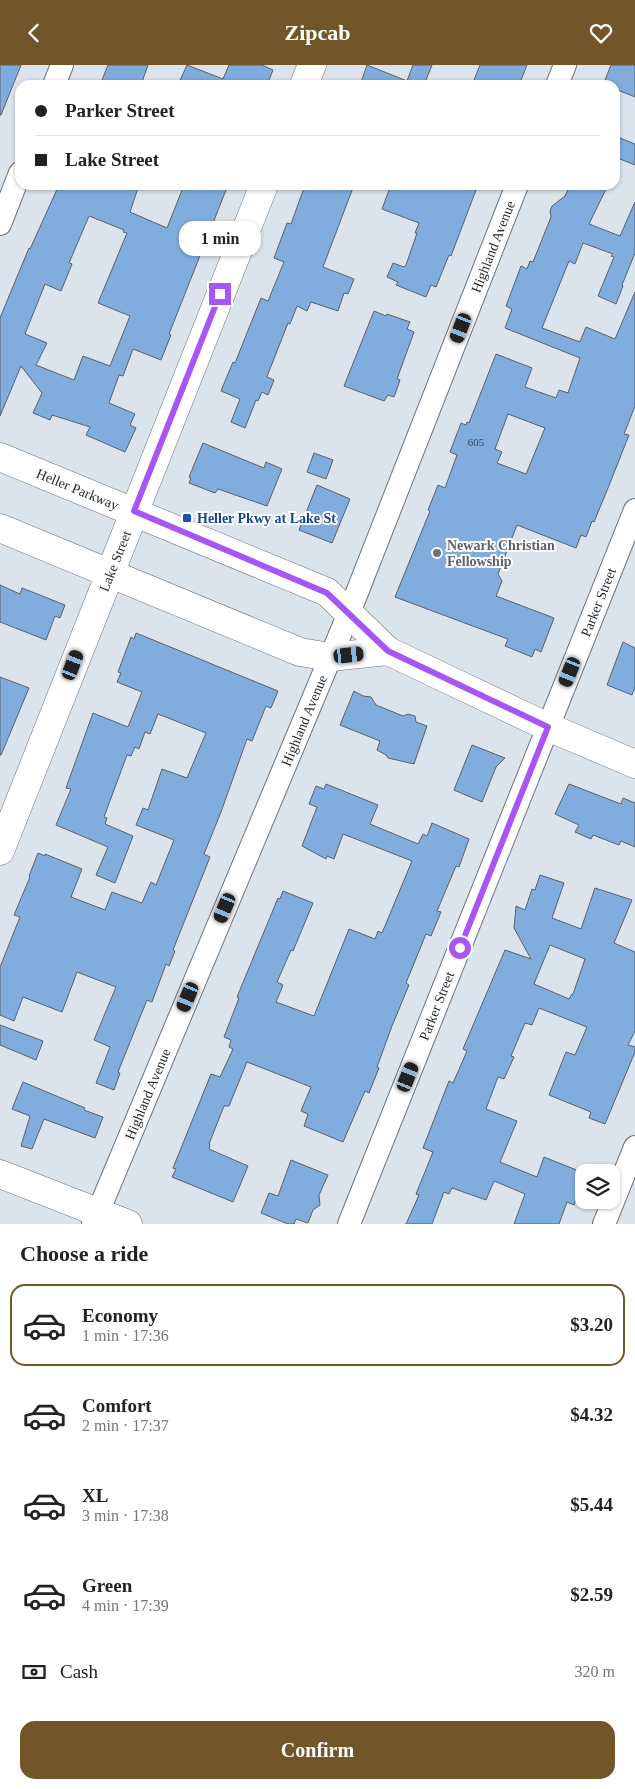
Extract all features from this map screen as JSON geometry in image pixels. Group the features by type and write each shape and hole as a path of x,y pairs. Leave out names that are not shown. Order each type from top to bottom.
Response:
{"main road":[{"path":"306,80 312,65"},
{"name":"Lake Street","path":"0,851 262,190"},
{"name":"Heller Parkway","path":"0,457 134,511 327,593 388,651 548,727 635,764"},
{"path":"0,528 300,652 330,657 388,651"},
{"path":"0,1174 95,1218 128,1224"}],"street":[{"path":"56,80 62,65"},
{"path":"559,80 565,65"},
{"path":"0,224 15,186"},
{"name":"Highland Avenue","path":"95,1218 348,613 515,190"},
{"name":"Parker Street","path":"349,1224 635,510"},
{"path":"604,1224 635,1147"}],"building":[{"path":"0,65 21,65 1,115 0,115"},
{"path":"108,65 148,65 143,80 102,80"},
{"path":"187,65 223,79 229,65 262,65 273,70 269,80 180,80"},
{"path":"367,65 404,80 362,80"},
{"path":"413,65 432,65 426,80 407,80"},
{"path":"480,65 527,65 521,80 474,80"},
{"path":"611,65 635,65 635,97 620,91 620,80 605,80"},
{"path":"620,138 635,144 635,165 620,159"},
{"path":"57,190 137,190 130,212 167,228 182,190 226,190 169,334 171,335 161,360 133,349 123,376 119,375 109,403 135,414 130,425 136,428 125,452 86,435 90,427 52,415 50,420 33,413 42,393 21,366 0,416 0,318 29,248","holes":["89,216 124,230 123,232 127,233 98,303 130,316 110,366 83,356 74,380 36,365 47,343 25,334 45,284 61,291 72,264 69,263"]},
{"path":"303,190 352,190 323,267 354,279 348,294 344,293 338,311 311,302 307,311 297,306 290,324 288,323 267,377 274,380 268,395 262,392 258,401 256,400 245,428 231,422 240,399 221,391 233,362 235,363 261,298 268,301 284,262 274,258 287,223 291,224"},
{"path":"389,190 476,190 451,256 449,255 436,287 431,285 426,297 396,285 398,282 387,277 393,263 404,267 406,265 419,223 382,209"},
{"path":"568,190 606,190 589,224 620,236 635,202 635,253 616,304 598,296 614,257 611,256 613,254 583,243 575,264 569,261 542,328 580,342 586,327 615,339 635,292 635,406 624,434 629,435 594,522 592,521 586,537 581,535 576,548 517,525 498,574 502,581 496,596 554,618 541,652 535,649 532,657 505,646 508,639 395,597 430,511 428,510 438,485 445,488 457,455 450,452 461,423 466,425 467,422 469,423 496,354 532,368 525,387 556,398 559,390 568,393 580,358 505,328 512,309 506,306 521,266 527,269 530,261 533,262 551,217 550,211 552,206 565,196","holes":["508,414 545,428 526,474 497,463 502,452 495,449"]},
{"path":"374,311 410,322 407,329 414,332 397,379 400,380 394,397 388,395 384,401 344,386"},
{"path":"203,443 264,468 266,462 282,469 267,506 218,489 215,493 189,483 191,478 189,477"},
{"path":"314,453 333,460 326,479 307,472"},
{"path":"317,485 350,499 332,543 299,530"},
{"path":"0,585 20,594 22,588 65,605 60,618 55,616 46,640 0,622"},
{"path":"136,633 278,691 271,708 266,706 252,741 247,739 204,854 210,857 173,950 175,951 169,966 166,964 152,1002 147,1000 118,1072 120,1073 114,1090 96,1083 110,1047 94,1040 116,987 77,972 62,1012 23,997 14,1021 0,1015 0,967 20,917 14,915 38,853 82,869 71,897 105,910 112,892 142,903 151,882 156,885 174,840 136,825 143,808 148,810 162,769 187,778 206,733 158,714 150,734 145,732 139,749 135,747 131,756 127,755 104,817 107,818 105,824 133,836 115,883 96,875 108,847 56,825 71,789 66,788 93,713 128,727 142,692 117,682 121,673 118,672 131,637 134,639"},
{"path":"623,642 635,648 635,687 632,695 607,685"},
{"path":"0,677 29,688 1,755 0,755"},
{"path":"354,691 363,696 371,697 376,705 403,716 408,714 415,716 416,722 427,726 414,764 388,758 377,750 380,741 340,725"},
{"path":"472,745 505,758 496,767 482,802 454,790"},
{"path":"326,784 378,805 370,824 418,844 423,834 427,836 432,823 469,839 459,867 456,866 437,911 441,912 431,936 426,934 406,983 409,985 392,1026 369,1093 365,1091 343,1142 304,1126 308,1114 301,1111 311,1087 247,1062 229,1106 224,1106 209,1144 209,1149 248,1166 233,1202 172,1177 176,1169 173,1168 211,1074 220,1077 233,1049 229,1047 231,1040 224,1037 239,998 237,997 278,898 280,899 283,891 313,903 293,951 291,950 277,982 283,985 276,1002 314,1016 349,929 375,939 378,931 382,933 412,861 343,834 334,859 327,856 326,859 302,846 317,807 309,804 316,786 324,789"},
{"path":"569,784 621,804 623,798 635,803 635,847 621,841 619,845 593,835 591,839 575,832 579,825 555,814"},
{"path":"540,875 564,883 552,918 581,929 595,888 632,900 614,943 635,952 635,1031 628,1045 635,1047 635,1052 605,1124 589,1118 591,1112 549,1095 566,1052 575,1055 587,1027 539,1008 532,1025 525,1023 511,1056 514,1057 504,1079 498,1077 486,1109 517,1121 500,1162 537,1177 544,1157 575,1169 574,1205 567,1202 559,1224 514,1224 525,1194 494,1181 486,1200 452,1188 449,1194 444,1192 432,1224 406,1224 419,1195 416,1194 433,1152 423,1148 449,1081 453,1083 467,1051 463,1049 505,950 531,959 514,928 516,906 525,910 532,889 535,890","holes":["550,945 585,959 573,994 569,999 534,984"]},
{"path":"0,1025 43,1041 36,1060 0,1045"},
{"path":"23,1082 103,1117 95,1138 44,1119 32,1149 21,1146 30,1116 12,1109"},
{"path":"291,1160 328,1175 319,1195 320,1205 313,1210 308,1223 296,1219 294,1224 288,1224 261,1213 269,1193 278,1196"}],"place":[{"name":"Heller Pkwy at Lake St","path":"187,518"},
{"name":"Newark Christian Fellowship","path":"437,553"}],"route":[{"path":"220,294 134,511 327,593 388,651 548,727 460,948"}]}
